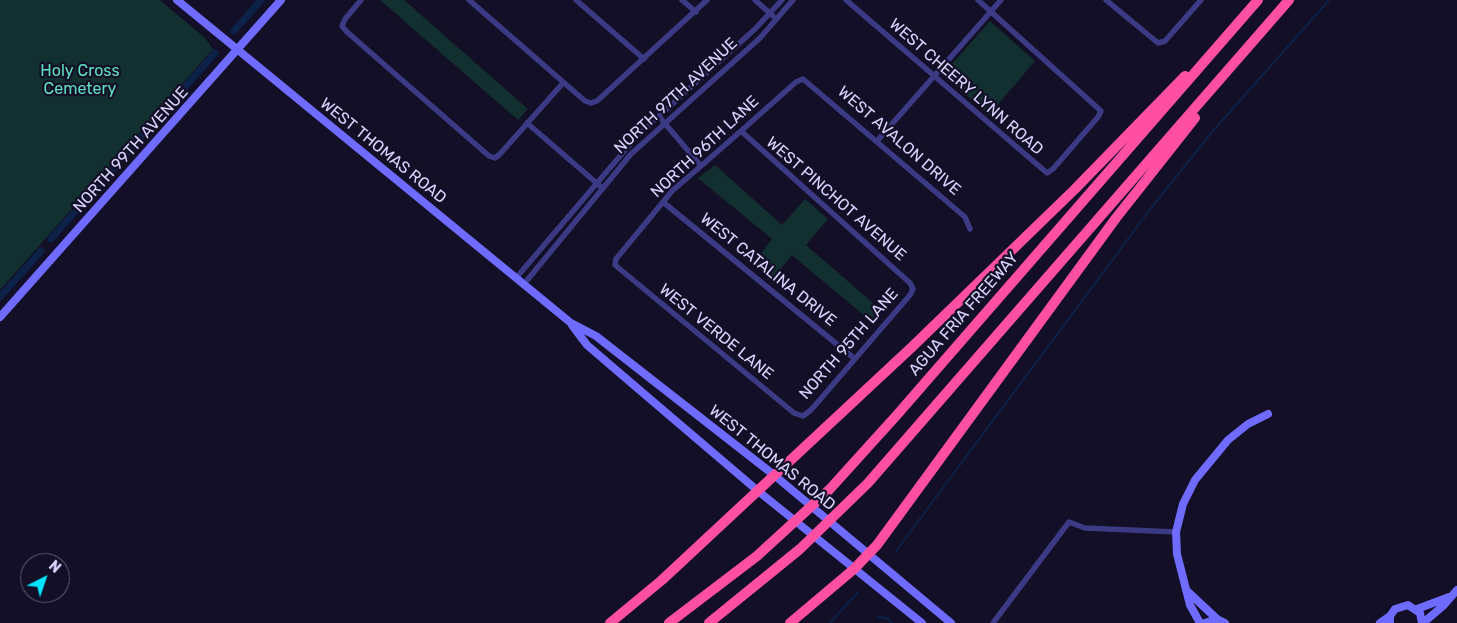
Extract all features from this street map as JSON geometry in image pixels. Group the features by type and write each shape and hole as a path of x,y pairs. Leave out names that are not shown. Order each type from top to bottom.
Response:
{"highway":[{"name":"AGUA FRIA FREEWAY","path":"669,623 722,584 782,534 829,490 896,416 1258,0"},
{"path":"709,623 800,549 846,505 1289,0"},
{"path":"610,623 662,580 925,335 1075,189 1172,87 1209,56"},
{"path":"790,623 869,554 1131,198 1202,109 1226,72"}],"main road":[{"name":"WEST THOMAS ROAD","path":"177,0 571,323 596,336 774,475 951,623"},
{"name":"NORTH 99TH AVENUE","path":"0,317 281,0"},
{"name":"WEST THOMAS ROAD","path":"571,323 587,344 758,491 922,623"},
{"path":"1200,623 1190,605 1178,562 1176,532 1187,494 1206,465 1234,434 1268,414"},
{"path":"1186,590 1217,619 1225,623"},
{"path":"1380,623 1390,620 1399,606 1408,605 1417,609 1423,623 1444,605 1457,590"},
{"path":"1417,609 1449,597"},
{"path":"1205,623 1217,619"}],"street":[{"path":"361,0 344,19 342,26 425,100 495,158 563,83"},
{"path":"469,0 563,83 585,101 591,103 644,59 707,0"},
{"path":"576,0 644,59"},
{"path":"682,0 696,12"},
{"path":"755,0 777,19"},
{"name":"NORTH 97TH AVENUE","path":"516,278 632,142 658,116 771,14 782,0"},
{"name":"NORTH 97TH AVENUE","path":"524,284 631,154 760,38 793,0"},
{"name":"WEST CHEERY LYNN ROAD","path":"846,0 1047,173 1053,169 1098,117 1101,111 991,12"},
{"path":"978,0 991,12"},
{"path":"877,141 1001,0"},
{"path":"1106,0 1158,44 1165,40 1201,0"},
{"name":"WEST AVALON DRIVE","path":"803,79 965,217 970,229"},
{"name":"NORTH 96TH LANE","path":"615,265 616,259 664,202 701,166 803,79"},
{"path":"658,116 701,166"},
{"path":"527,123 603,189"},
{"name":"WEST PINCHOT AVENUE","path":"741,131 910,282 913,288"},
{"name":"WEST CATALINA DRIVE","path":"664,202 855,359"},
{"name":"WEST VERDE LANE","path":"615,265 794,413 804,416"},
{"name":"NORTH 95TH LANE","path":"804,416 855,359 913,288"},
{"path":"993,623 1069,522 1085,528 1176,532"}],"green space":[{"name":"Holy Cross Cemetery","path":"0,0 160,0 205,38 213,49 0,290"},
{"path":"380,0 404,0 528,109 518,120"},
{"path":"990,21 1035,61 989,115 943,74"},
{"path":"715,165 782,225 805,199 828,219 806,245 881,310 872,322 792,255 772,280 753,264 772,239 698,178"}],"waterway":[{"path":"234,31 261,0"},
{"path":"896,551 1151,208 1212,132 1329,0"},
{"path":"51,239 215,53"},
{"path":"0,297 41,251"},
{"path":"830,623 858,592"},
{"path":"878,617 887,618 892,623"}]}
